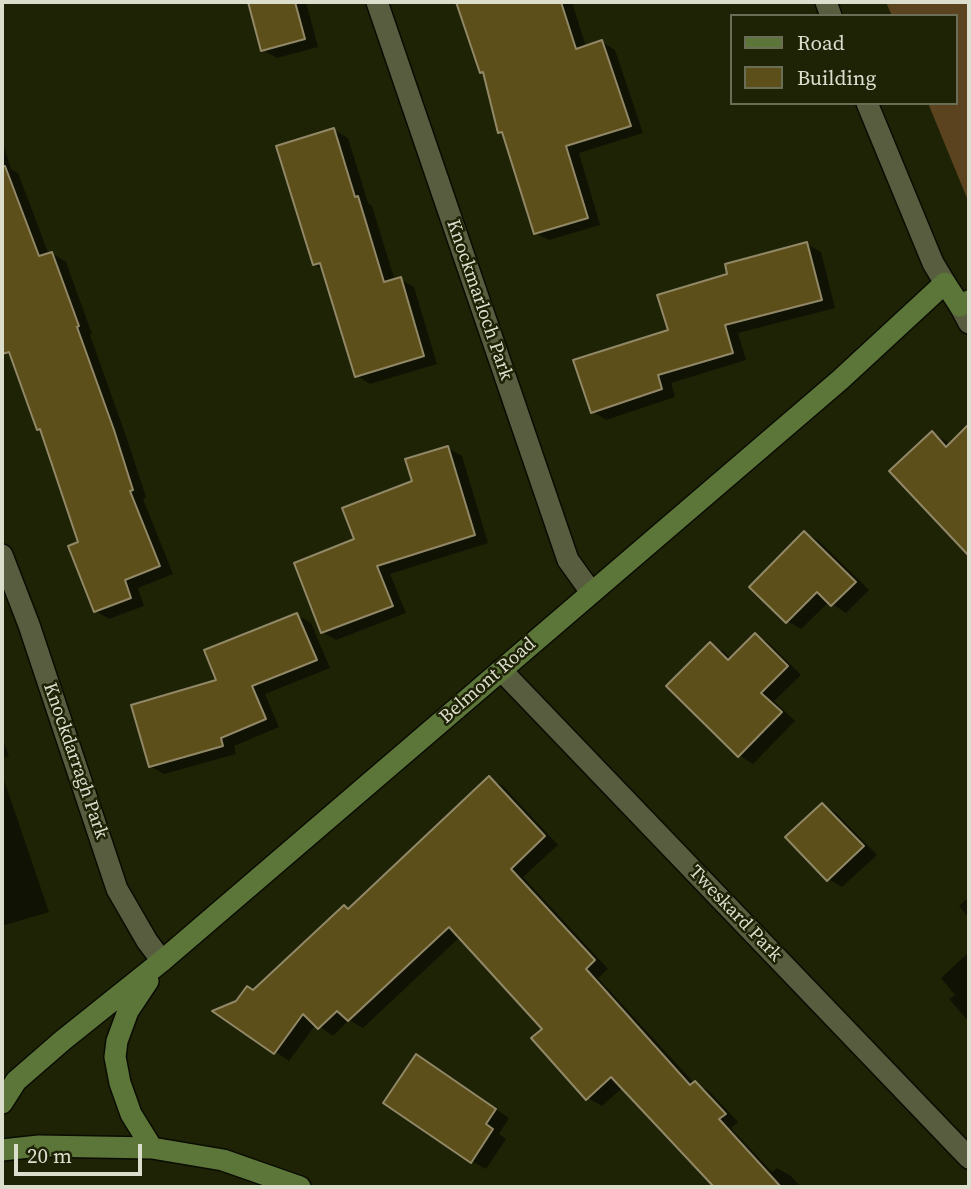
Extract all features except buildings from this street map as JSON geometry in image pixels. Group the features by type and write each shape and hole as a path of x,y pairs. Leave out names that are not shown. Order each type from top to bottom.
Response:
{"main road":[{"name":"Belmont Road","path":"2,1103 16,1081 62,1041 162,961 840,380 945,283"},
{"path":"945,283 966,310"},
{"path":"152,1148 131,1114 120,1083 115,1057 117,1041 128,1011 162,961"},
{"path":"2,1150 39,1146 152,1148 222,1160 300,1187"}],"street":[{"name":"Knockmarloch Park","path":"377,2 568,560 591,592"},
{"path":"868,105 933,263 945,283"},
{"name":"Knockdarragh Park","path":"2,555 29,625 117,889 147,941 162,961"},
{"name":"Tweskard Park","path":"501,670 969,1158"}],"shaded area":[{"path":"886,2 969,2 969,203 929,105 957,105 957,14 891,14"}]}
